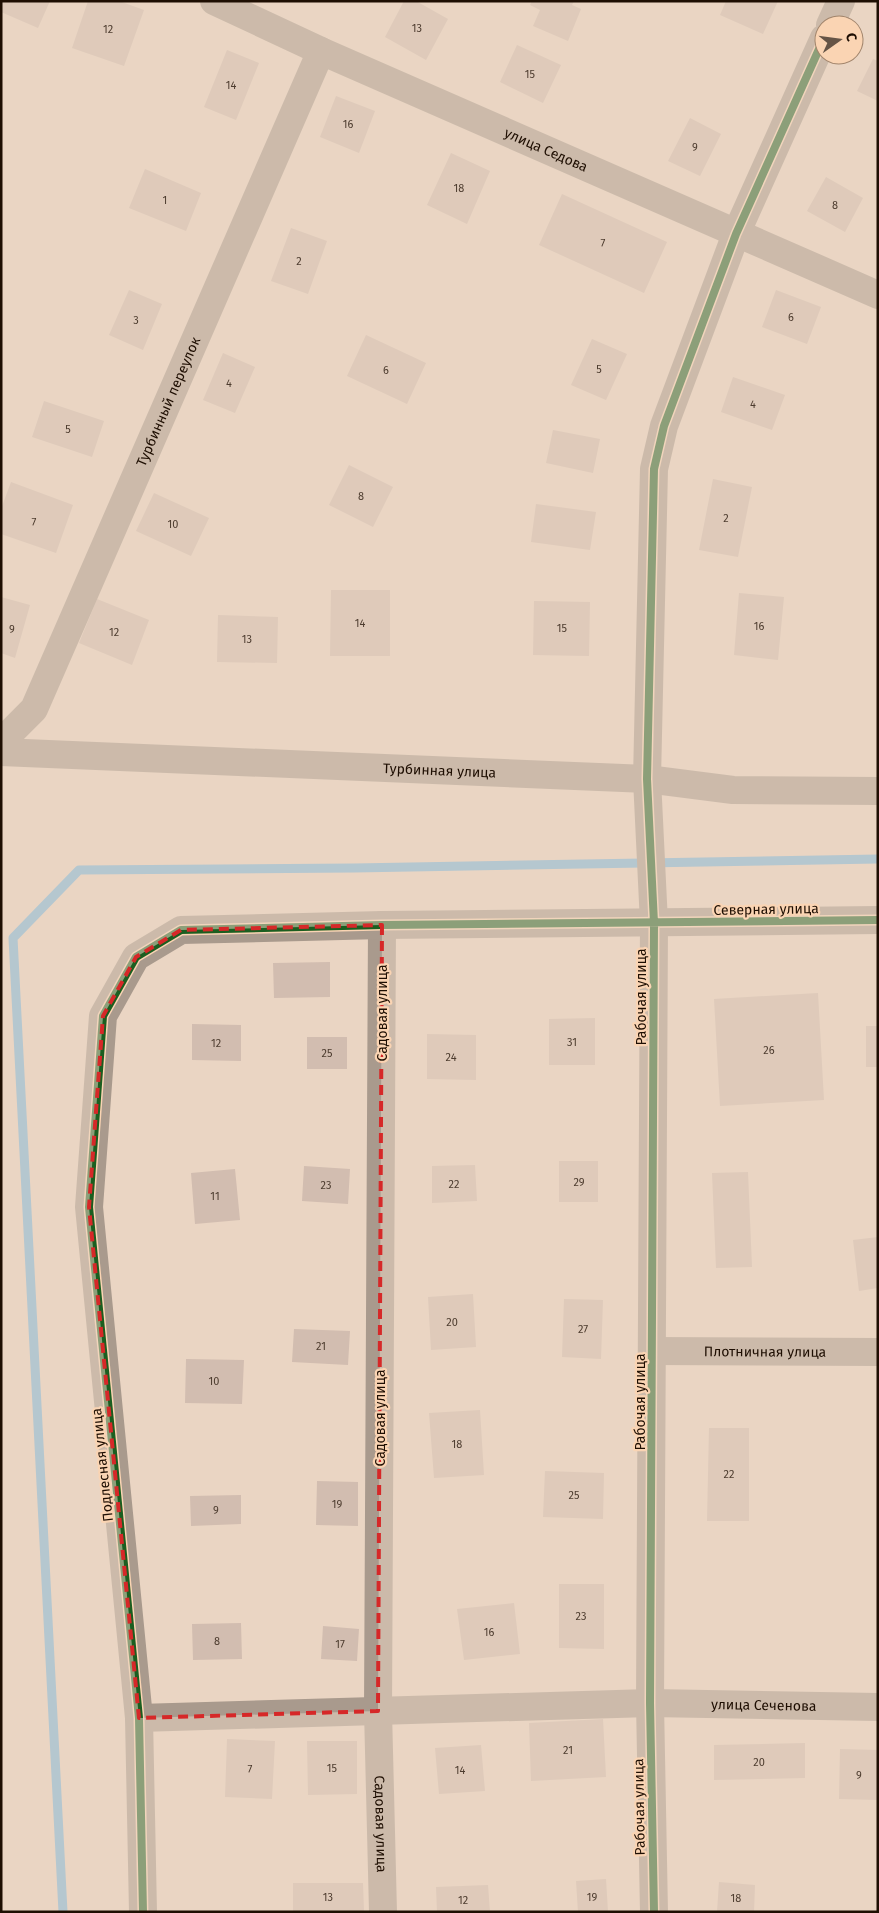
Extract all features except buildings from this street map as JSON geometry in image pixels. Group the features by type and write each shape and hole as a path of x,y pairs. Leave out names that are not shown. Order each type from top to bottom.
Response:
{"street":[{"path":"835,15 841,1"},
{"name":"улица Седова","path":"225,3 321,51 878,295"},
{"name":"Турбинный переулок","path":"1,742 34,709 321,51"},
{"name":"Рабочая улица","path":"654,1912 650,1703 654,923 648,779 654,469 664,426 736,234 814,60"},
{"name":"Турбинная улица","path":"1,752 648,779 734,790 878,791"},
{"name":"Северная улица","path":"103,1016 136,957 181,930 382,925 878,920"},
{"name":"Садовая улица","path":"382,925 378,1711 383,1912"},
{"name":"Подлесная улица","path":"103,1016 90,1207 139,1718 143,1912"},
{"name":"Плотничная улица","path":"653,1352 878,1352"},
{"name":"улица Сеченова","path":"139,1718 650,1703 878,1707"}],"highlighted area":[{"path":"382,925 378,1711 139,1718 89,1207 103,1016 136,957 181,930"}],"waterway":[{"path":"63,1912 13,938 79,870 354,868 878,859"}],"cycle path":[{"path":"654,1912 650,1703 654,923 647,779 654,469 664,426 736,234 814,60"},
{"path":"143,1912 139,1718 89,1207 103,1016 136,957 181,930 382,925 878,920"}]}
